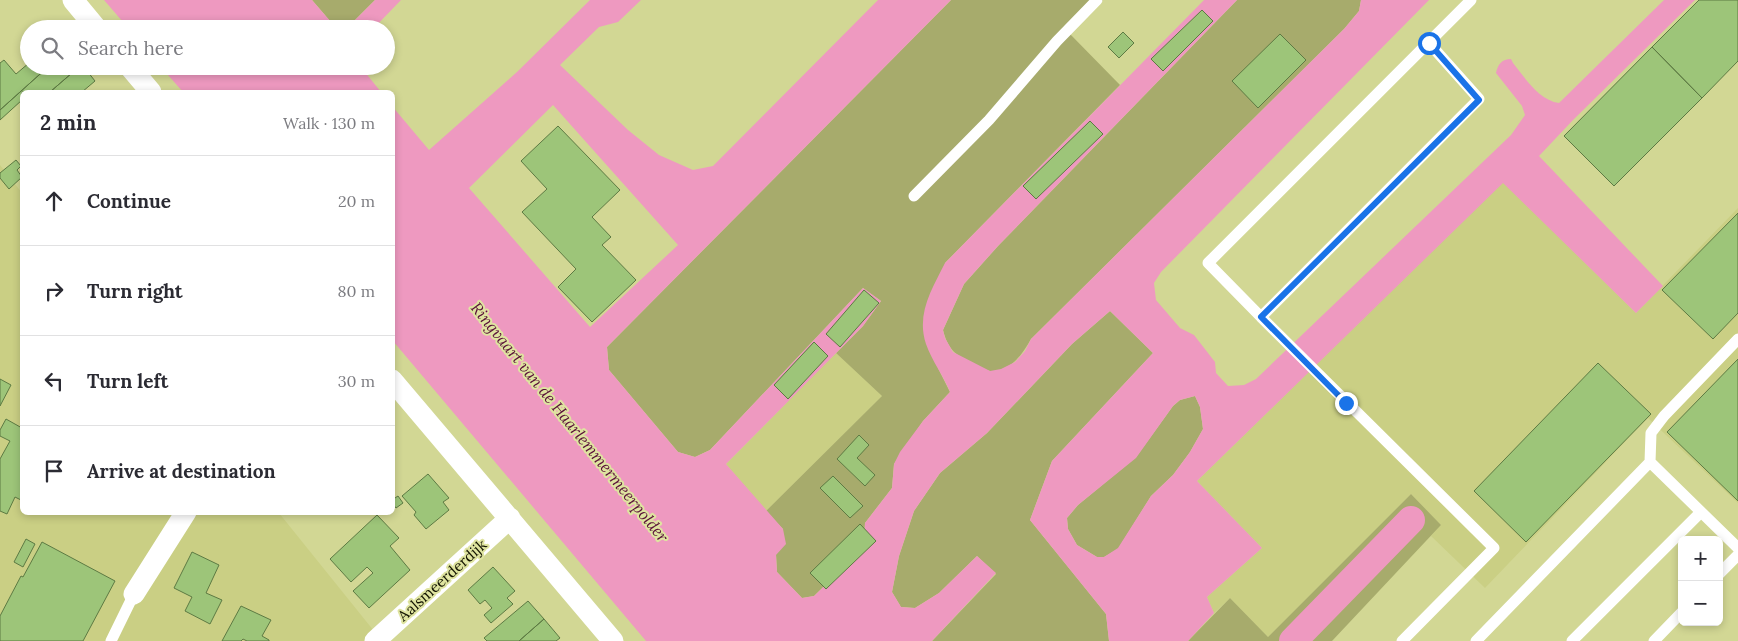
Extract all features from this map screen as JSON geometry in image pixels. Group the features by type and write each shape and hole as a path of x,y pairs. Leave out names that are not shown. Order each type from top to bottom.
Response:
{"street":[{"path":"73,0 90,20"},
{"path":"137,75 149,90"},
{"path":"395,384 613,641"},
{"path":"134,594 184,515"},
{"name":"Aalsmeerderdijk","path":"375,641 510,518"}],"lane":[{"path":"914,196 989,120 1057,40 1097,0"},
{"path":"1402,641 1494,548 1317,375 1208,263 1471,0"},
{"path":"1261,317 1479,100 1429,43"},
{"path":"1476,641 1650,462 1652,433 1660,422 1738,339"},
{"path":"1650,462 1738,548"},
{"path":"1572,641 1701,512"},
{"path":"1723,570 1738,555"},
{"path":"111,641 134,594"},
{"path":"1654,641 1678,616"}],"shaded area":[{"path":"312,0 375,0 355,20 329,20"},
{"path":"951,0 1103,0 1070,34 1120,85 945,263 938,368 950,392 923,421 894,464 892,488 865,523 864,541 852,559 814,596 802,598 777,572 776,554 783,529 766,511 882,396 836,353 863,326 881,301 863,288 710,450 695,457 678,452 609,370 607,347"},
{"path":"1237,0 1361,0 1359,11 1344,29 1031,339 1015,361 1003,369 990,371 966,360 953,351 947,342 943,330 964,284 998,246"},
{"path":"0,165 20,190 20,515 281,515 382,641 0,641"},
{"path":"1503,182 1636,313 1738,208 1738,503 1648,418 1485,588 1431,536 1441,525 1411,494 1268,637 1230,598 1214,613 1207,597 1262,548 1197,481"},
{"path":"1110,311 1153,353 1052,461 1030,520 1106,614 1109,641 932,641 996,574 977,556 939,593 915,608 901,607 892,592 899,556 914,511 940,473 987,433 1072,344"},
{"path":"836,353 882,396 766,511 726,464"},
{"path":"1195,396 1200,407 1203,429 1190,452 1173,475 1151,496 1118,549 1104,557 1097,557 1077,545 1068,529 1067,518 1078,505 1136,457 1173,406 1180,400"},
{"path":"1411,494 1441,525 1332,641 1188,641 1230,598 1268,637"}],"water":[{"path":"104,0 312,0 329,20 121,20"},
{"path":"375,0 401,0 382,20 355,20"},
{"name":"Ringvaart van de Haarlemmermeerpolder","path":"590,0 641,0 618,22 599,27 560,65 628,130 659,155 693,170 713,166 878,0 951,0 607,347 609,370 678,452 695,457 710,450 863,288 881,301 863,326 726,464 783,529 786,544 776,555 777,572 802,598 814,596 852,559 864,541 865,523 892,488 894,464 900,452 923,421 950,392 931,356 923,333 924,312 927,302 945,263 1204,0 1237,0 998,246 964,284 943,330 953,352 990,371 1001,369 1015,362 1025,351 1031,339 1344,29 1359,11 1361,0 1429,0 1161,272 1154,283 1156,300 1180,328 1194,335 1215,362 1216,373 1228,386 1244,385 1256,379 1511,135 1525,115 1522,106 1496,73 1501,63 1511,59 1539,93 1545,98 1559,103 1664,0 1695,0 1539,156 1663,286 1636,313 1503,183 1197,481 1262,548 1207,597 1214,613 1188,641 1109,641 1106,614 1030,520 1052,461 1153,353 1110,311 1072,344 987,433 940,473 914,511 899,556 892,592 901,607 915,608 939,593 977,556 996,573 932,641 646,641 395,343 395,110 429,150 517,72","holes":["553,105 678,245 590,327 469,188","1195,396 1200,407 1203,429 1190,452 1173,475 1151,496 1118,548 1104,557 1097,557 1077,545 1068,529 1067,518 1078,505 1136,458 1173,406 1180,400"]},
{"path":"168,75 367,75 379,90 181,90"}],"building":[{"path":"1699,0 1738,0 1738,61 1702,98 1652,47"},
{"path":"1202,10 1213,21 1163,71 1151,59"},
{"path":"1123,32 1134,43 1119,58 1108,47"},
{"path":"1280,34 1306,60 1258,108 1232,81"},
{"path":"1652,47 1702,98 1614,186 1564,136"},
{"path":"4,60 16,74 20,71 20,75 39,75 20,90 0,110 0,63"},
{"path":"39,75 70,75 52,90 22,90"},
{"path":"70,75 90,75 95,81 84,90 52,90"},
{"path":"20,92 20,102 0,120 0,110"},
{"path":"1090,121 1103,134 1036,199 1023,186"},
{"path":"558,126 620,190 592,217 611,237 602,245 636,280 592,322 558,287 576,269 522,212 547,189 521,161"},
{"path":"16,160 20,165 17,170 20,179 9,189 0,178 0,173"},
{"path":"1738,213 1738,313 1713,339 1662,290"},
{"path":"864,290 879,303 840,347 826,334"},
{"path":"814,342 828,356 788,399 774,385"},
{"path":"1738,359 1738,501 1667,432"},
{"path":"1598,363 1651,414 1526,542 1474,491"},
{"path":"0,379 11,385 0,406"},
{"path":"6,419 20,427 20,500 15,497 7,514 0,511 0,459 10,441 0,436 0,430"},
{"path":"859,435 869,445 857,458 875,475 865,486 837,459"},
{"path":"428,474 449,498 443,502 449,510 426,529 414,515 416,512 402,496"},
{"path":"833,476 863,506 850,518 820,488"},
{"path":"398,496 403,503 396,508 395,507 395,498"},
{"path":"377,515 399,538 390,546 410,570 369,608 353,591 373,573 367,567 351,582 330,559"},
{"path":"860,524 876,541 826,589 810,573"},
{"path":"26,539 35,544 23,567 14,562"},
{"path":"42,542 115,581 83,641 0,641 0,616"},
{"path":"192,552 219,565 206,593 222,600 210,624 185,611 192,597 174,588"},
{"path":"493,567 515,591 507,598 513,604 491,623 484,615 492,608 485,600 480,604 468,590"},
{"path":"528,601 544,619 519,641 487,641 484,638"},
{"path":"241,606 271,620 262,636 269,641 247,641 243,639 241,641 222,641"},
{"path":"544,619 560,638 556,641 519,641"}],"waterway":[{"path":"1293,641 1411,520"}],"route":[{"path":"1346,403 1261,317 1479,100 1429,43"}]}
